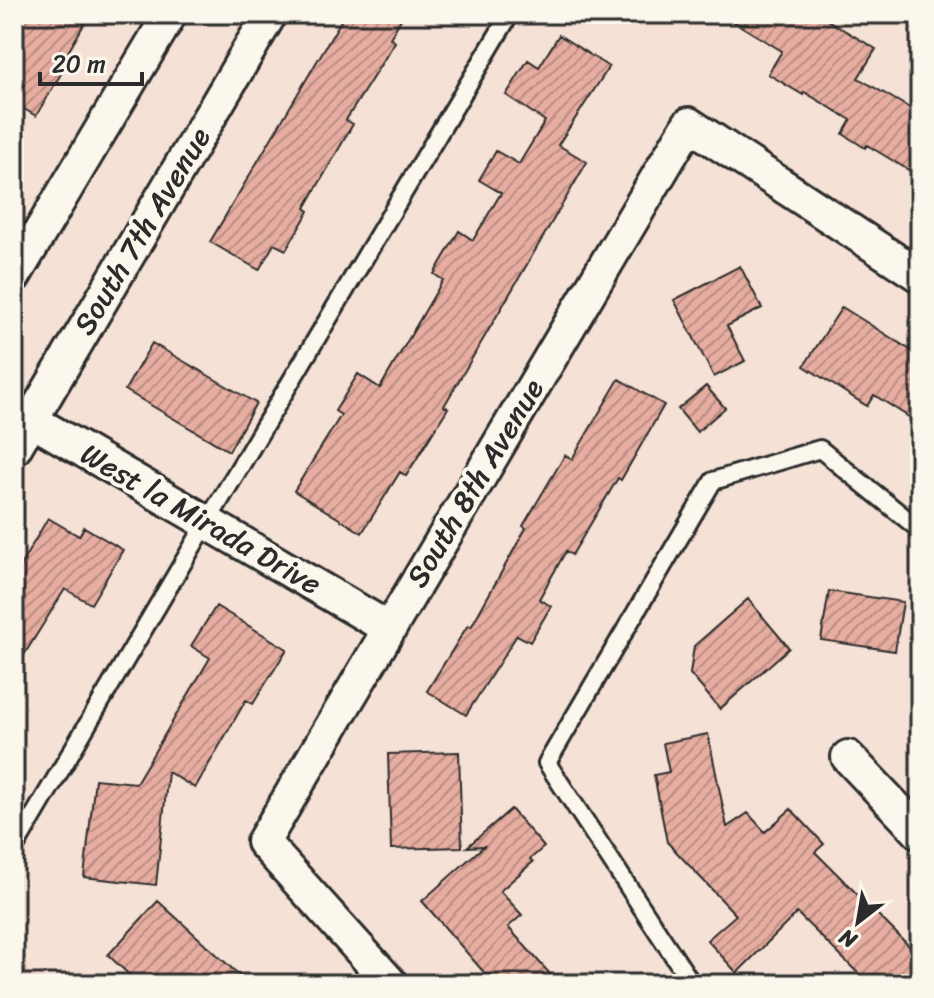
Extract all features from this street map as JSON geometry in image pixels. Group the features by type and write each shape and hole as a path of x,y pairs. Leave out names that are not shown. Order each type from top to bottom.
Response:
{"street":[{"path":"14,276 170,14"},
{"name":"South 7th Avenue","path":"14,449 22,415 270,14"},
{"name":"South 8th Avenue","path":"391,984 263,842 689,124 920,276"},
{"name":"West la Mirada Drive","path":"22,415 388,628"},
{"path":"848,757 920,833"}],"lane":[{"path":"14,849 510,14"},
{"path":"692,984 547,763 713,481 820,449 920,530"}],"shaded area":[{"path":"14,962 47,984 14,984"}],"building":[{"path":"14,14 90,14 67,54 71,57 36,116 14,103"},
{"path":"345,14 404,14 390,38 395,42 346,120 353,124 305,208 309,211 286,250 274,244 259,270 210,242"},
{"path":"721,14 817,14 876,49 858,78 920,114 920,177 843,134 851,120 768,74 782,51"},
{"path":"559,35 609,67 558,145 587,162 444,406 448,408 406,476 400,472 362,533 294,491 341,415 335,411 358,374 380,388 443,280 434,274 459,231 473,240 501,193 479,180 496,151 519,164 545,121 506,95 528,60 539,67"},
{"path":"740,266 762,308 727,326 745,361 714,377 674,300"},
{"path":"842,307 920,356 920,424 874,395 867,406 804,366"},
{"path":"152,343 256,403 229,451 125,390"},
{"path":"619,379 664,405 621,480 618,478 572,555 566,551 539,599 551,606 530,642 517,635 466,715 427,691 468,625 471,627 526,528 523,526 565,455 572,459"},
{"path":"706,386 725,408 697,432 678,409"},
{"path":"48,518 79,536 84,527 123,550 91,604 65,589 14,671 14,576"},
{"path":"829,591 903,602 895,651 821,640"},
{"path":"748,599 789,648 720,709 690,674 694,646"},
{"path":"216,606 287,649 253,704 246,700 195,788 168,772 156,885 84,877 95,779 136,783 210,658 191,646"},
{"path":"708,734 727,827 748,813 765,832 791,809 824,844 815,852 920,957 920,984 869,984 797,913 737,973 707,940 736,915 667,842 654,775 669,772 663,743"},
{"path":"459,752 462,847 391,849 388,754"},
{"path":"511,809 544,847 530,859 533,862 500,891 522,915 508,927 559,984 494,984 422,901 484,846 467,847"},
{"path":"158,901 249,984 139,984 108,955"}]}
